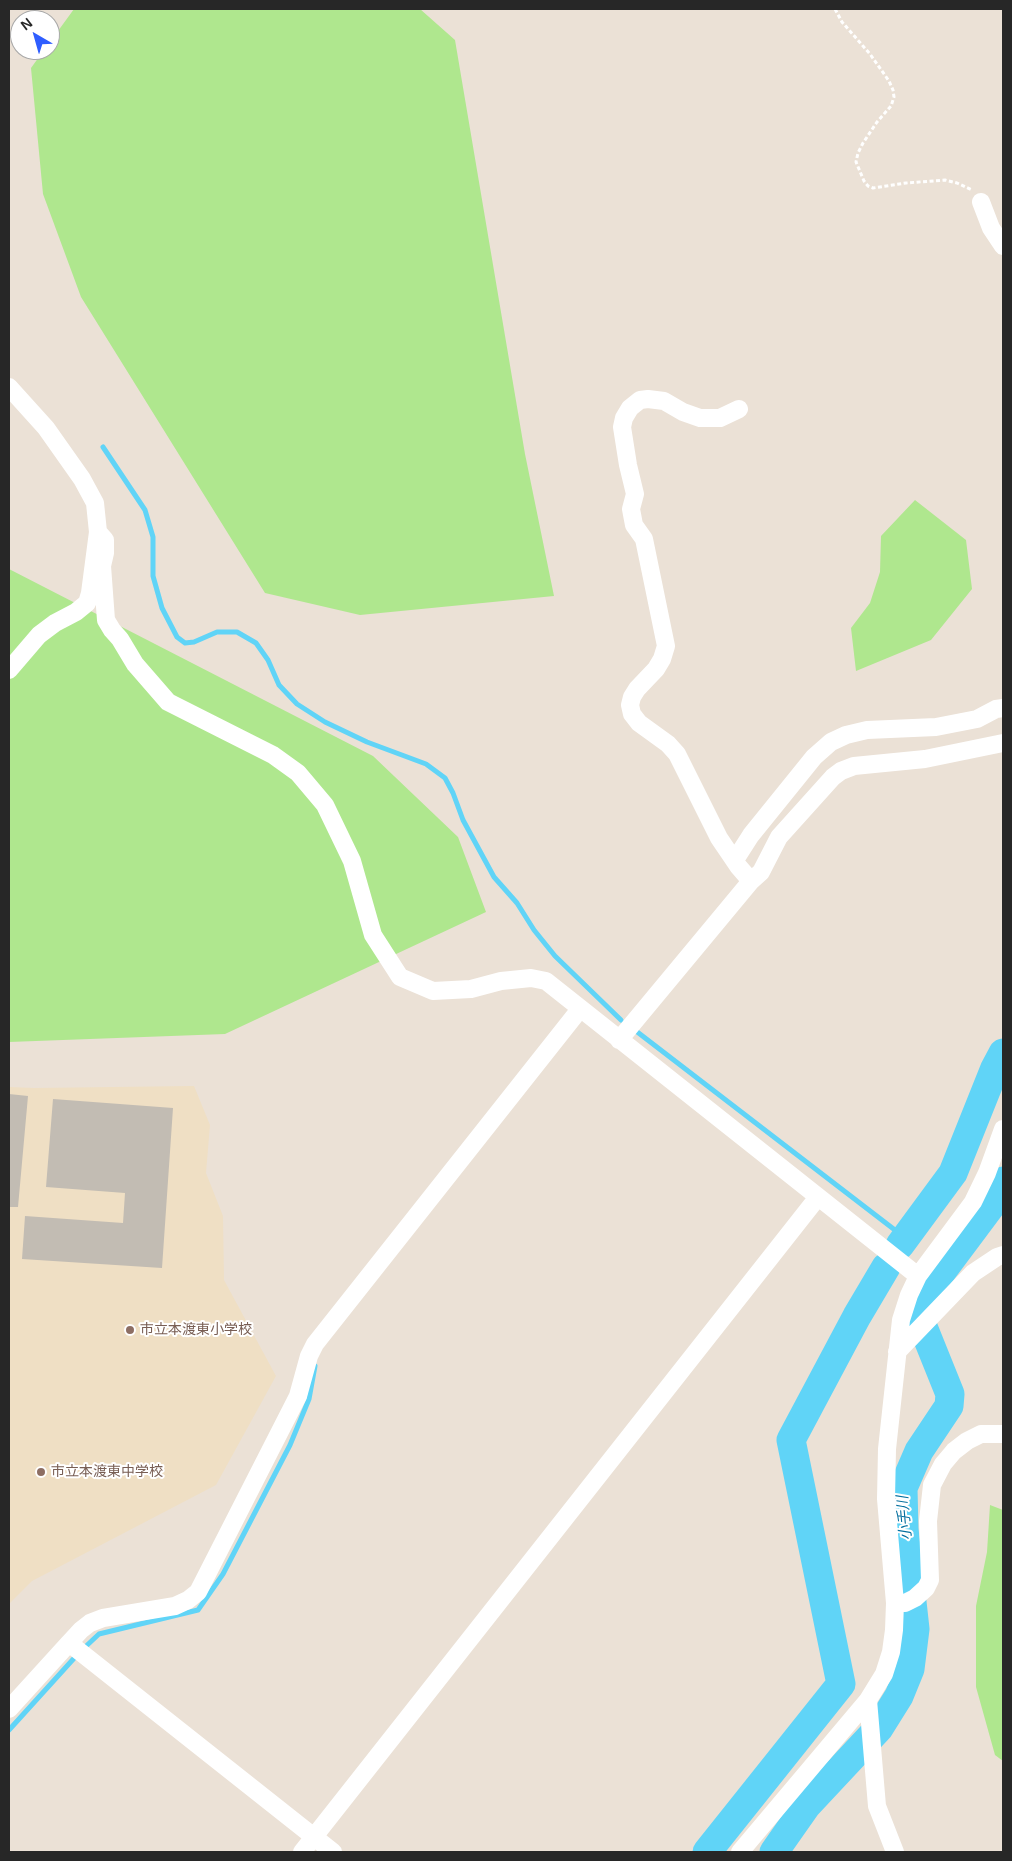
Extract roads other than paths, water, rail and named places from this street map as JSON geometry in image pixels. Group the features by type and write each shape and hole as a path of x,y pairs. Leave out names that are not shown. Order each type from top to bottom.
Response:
{"street":[{"path":"981,202 991,228 1003,246"},
{"path":"9,386 46,428 82,479 95,503 98,532 87,603 40,635 9,670"},
{"path":"739,409 720,418 700,418 664,402 648,399 640,400 630,408 624,418 622,427 635,494 631,509 634,525 644,539 666,646 662,659 656,669 636,689 632,696 630,705 632,714 639,723 668,744 677,754 719,838 751,881"},
{"path":"98,532 105,540 102,566 106,620 135,664 168,702 273,755 298,773 325,805 352,861 373,935 400,977 433,991 470,989 501,981 531,978 546,981 918,1276"},
{"path":"735,860 751,835 814,757 831,742 846,735 867,730 936,727 977,719 996,709 1003,708"},
{"path":"619,1040 760,872 779,837 833,777 854,766 925,759 1003,743"},
{"path":"9,1709 76,1648 81,1630 90,1623 103,1618 175,1606 188,1600 198,1592 298,1396 309,1356 315,1344 580,1009"},
{"path":"740,1852 868,1708 884,1674 905,1601 886,1499 887,1449 901,1320 909,1295 918,1276 973,1202 987,1173 1003,1128"},
{"path":"302,1852 818,1197"},
{"path":"897,1352 973,1273 1003,1255"},
{"path":"905,1601 926,1588 930,1580 928,1521 932,1485 943,1464 954,1451 967,1441 981,1434 1003,1434"},
{"path":"76,1648 333,1852"},
{"path":"868,1708 877,1806 895,1852"}],"waterway":[{"path":"103,447 145,510 153,537 153,576 162,608 177,637 185,643 194,642 217,632 237,632 256,643 268,660 279,685 297,704 325,722 367,742 426,764 445,778 463,820 494,877 517,903 534,930 555,956 621,1020"},
{"path":"636,1031 904,1237"},
{"path":"900,1245 953,1173 995,1068 1003,1053"},
{"name":"小手川","path":"774,1852 807,1805 879,1728 899,1696 910,1669 915,1629 904,1529 903,1488 919,1451 949,1406 950,1394 919,1317 922,1298 999,1195 1003,1181"},
{"path":"707,1852 841,1684 791,1440 857,1316 886,1267"},
{"path":"83,1649 99,1634 198,1610 223,1574 290,1445 309,1399 315,1366"},
{"path":"9,1730 77,1655"}],"place":[{"name":"市立本渡東小学校","path":"130,1330"},
{"name":"市立本渡東中学校","path":"41,1472"}]}
